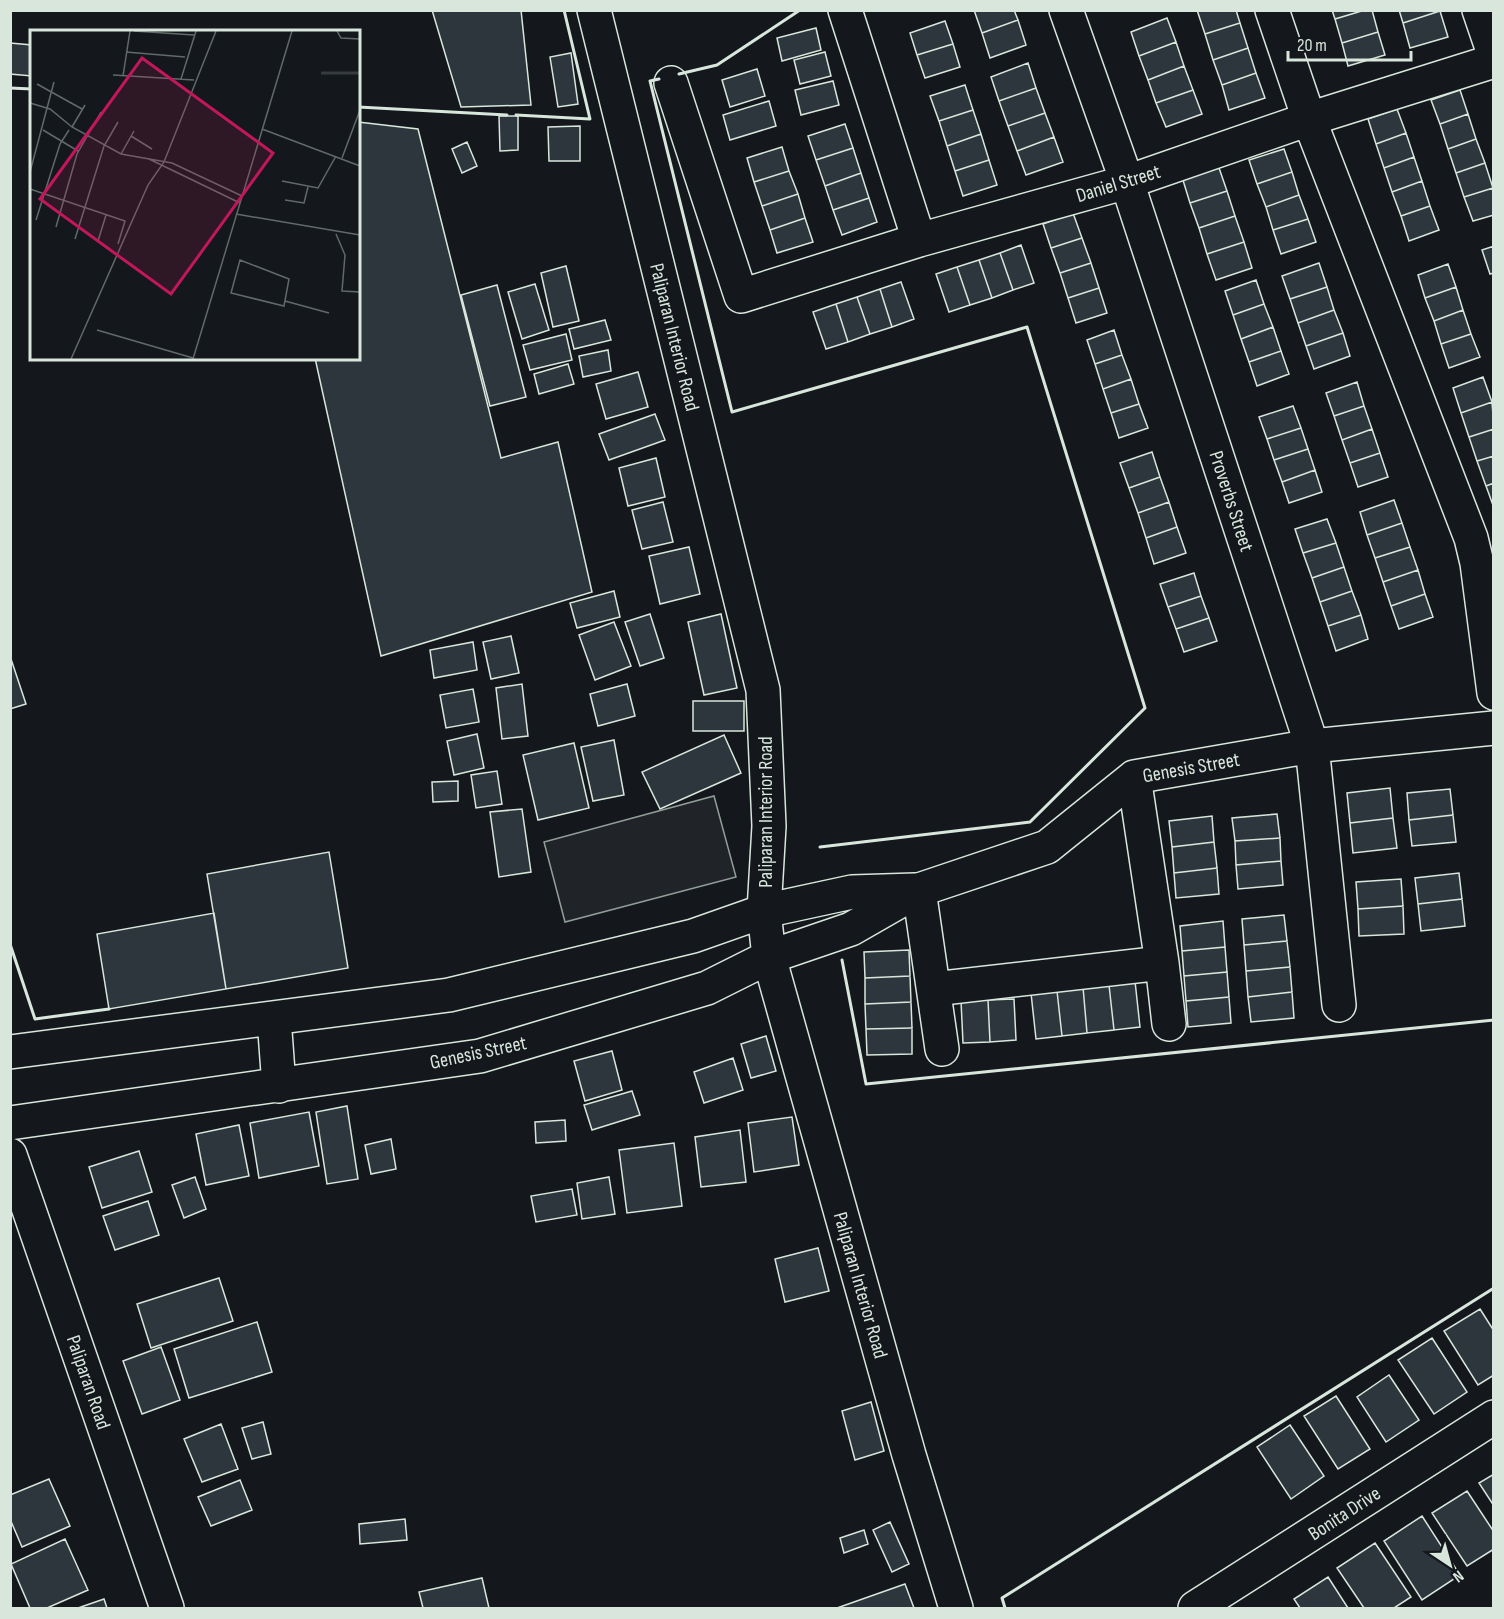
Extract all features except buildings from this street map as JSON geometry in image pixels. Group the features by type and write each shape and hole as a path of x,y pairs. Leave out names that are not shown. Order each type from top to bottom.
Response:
{"street":[{"name":"Paliparan Interior Road","path":"594,10 763,690 769,826 764,911 770,957 909,1455 956,1608"},
{"path":"845,10 919,240"},
{"name":"Proverbs Street","path":"1066,10 1127,182 1312,746 1339,1005"},
{"path":"1272,10 1309,119 1471,538 1485,561 1494,693"},
{"path":"1479,10 1494,54"},
{"name":"Daniel Street","path":"671,83 741,296 919,240 1127,182 1309,119 1494,61"},
{"name":"Genesis Street","path":"10,1124 480,1056 707,988 770,957 851,929 919,890 1047,847 1134,777 1312,746 1494,728"},
{"path":"1134,777 1169,1024"},
{"name":"Genesis Street","path":"10,1052 449,995 693,936 764,911 852,892 919,890"},
{"path":"919,890 942,1049"},
{"path":"934,989 1162,963"},
{"path":"274,1018 279,1086"},
{"name":"Paliparan Road","path":"10,1155 167,1608"},
{"name":"Bonita Drive","path":"1195,1608 1494,1418"}],"shaded area":[{"path":"714,796 736,877 565,922 544,842"}],"wall":[{"path":"516,115 590,119 564,10"},
{"path":"679,74 717,65 800,10"},
{"path":"659,79 650,81 732,412 1027,327 1145,708 1030,822 820,847"},
{"path":"10,88 30,89"},
{"path":"360,107 507,115"},
{"path":"10,944 35,1019 109,1009"},
{"path":"842,960 866,1084 1494,1020"},
{"path":"1005,1608 1002,1598 1494,1288"}]}
